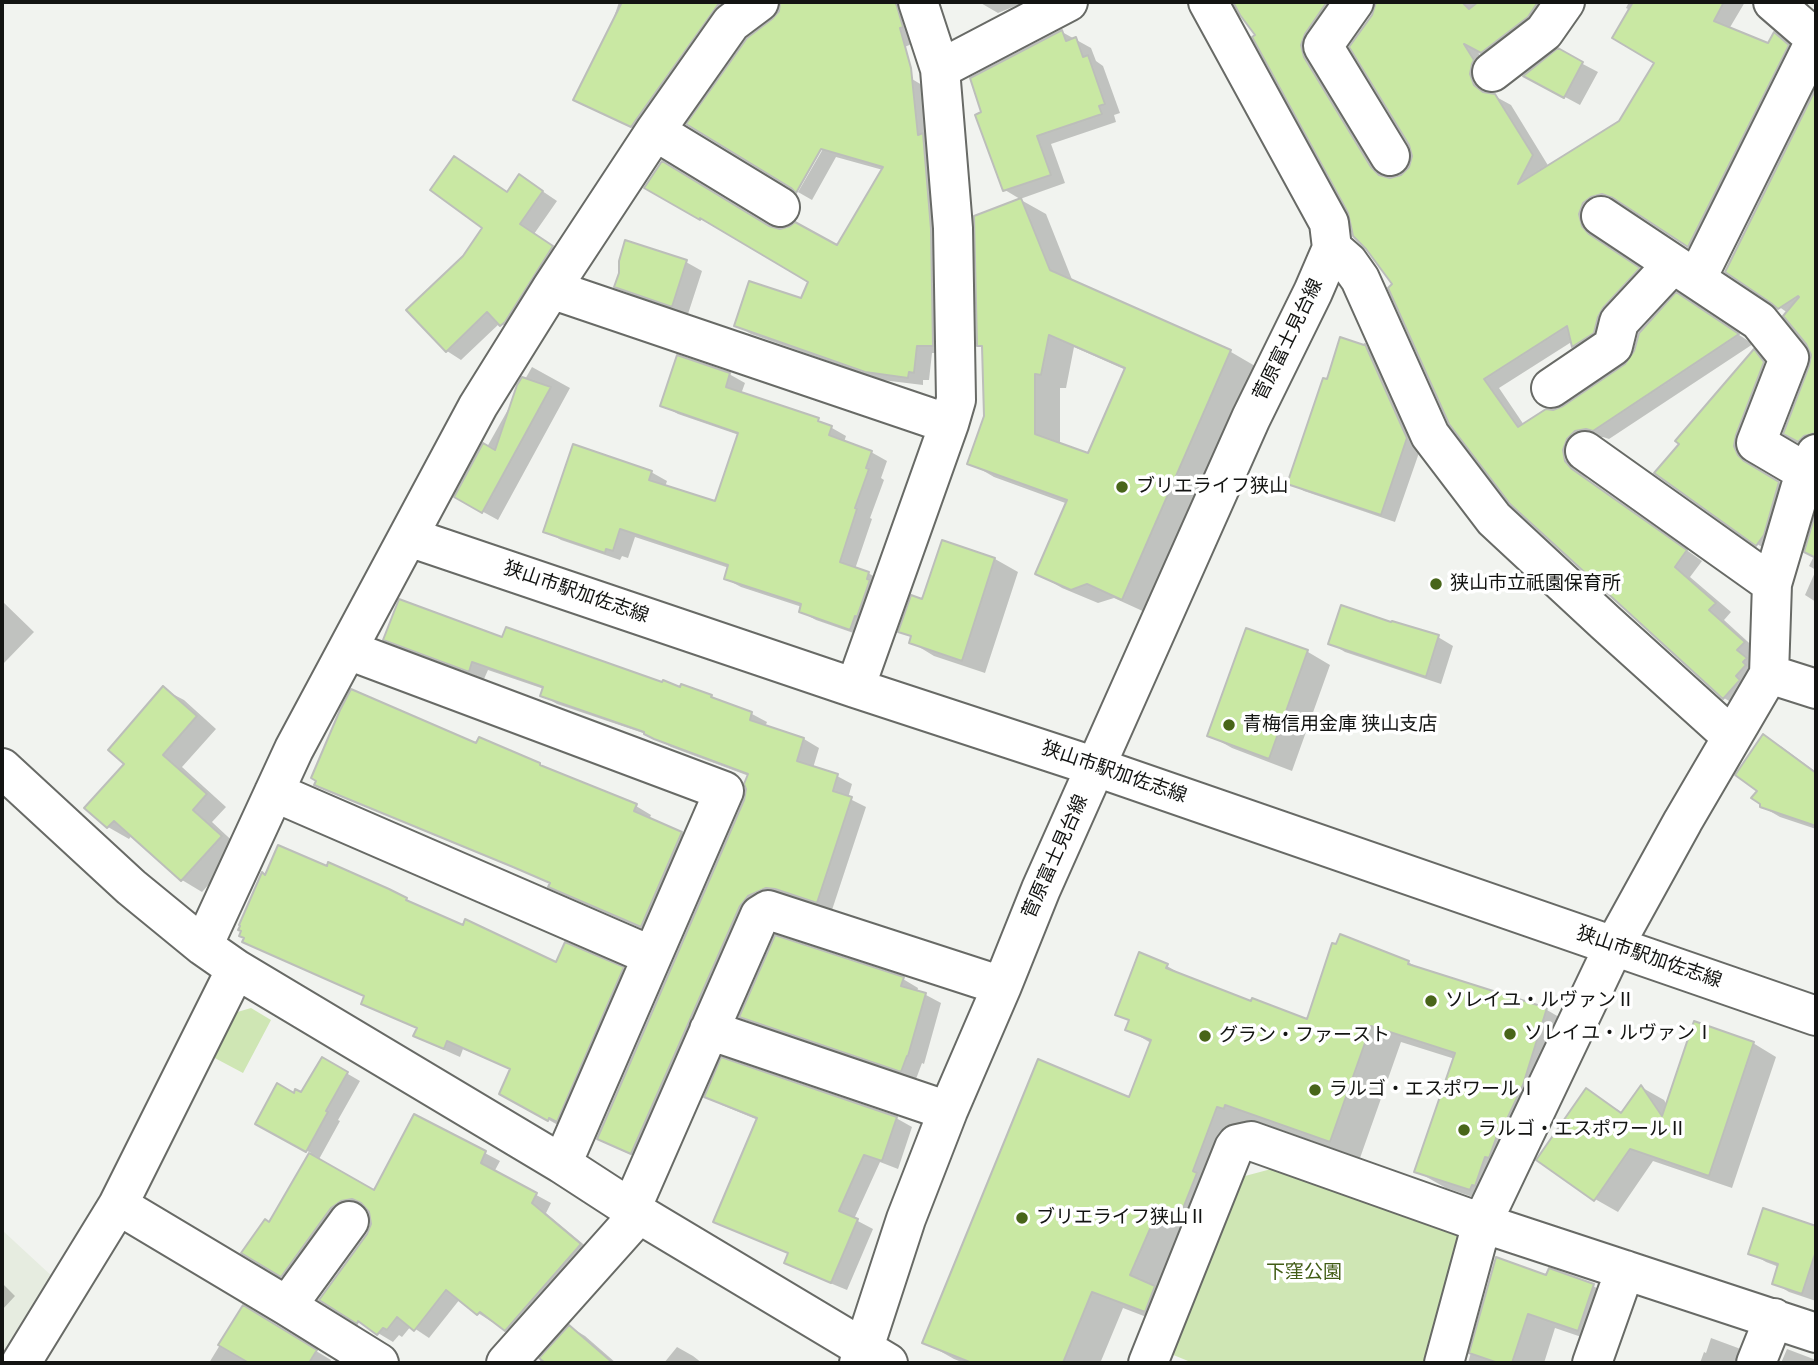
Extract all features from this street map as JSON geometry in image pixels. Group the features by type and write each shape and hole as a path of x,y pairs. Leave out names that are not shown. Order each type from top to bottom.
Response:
{"street":[{"path":"203,946 294,749 478,406 551,289 731,23 759,2"},
{"path":"855,688 956,400 953,228 940,69 918,2"},
{"path":"940,69 1068,2"},
{"path":"1208,2 1329,223 1332,248 1348,262 1360,279 1430,435 1494,519 1732,737"},
{"path":"1354,2 1323,46 1390,156"},
{"path":"1492,72 1544,32 1564,2"},
{"path":"1551,388 1613,346 1619,322 1685,271 1816,38 1773,2"},
{"path":"656,131 780,207"},
{"path":"1444,1363 1482,1223 1614,946 1682,821 1769,674 1772,584 1810,478 1756,443 1789,358 1759,321 1601,216"},
{"name":"菅原富士見台線","path":"871,1359 906,1219 948,1111 1041,889 1251,418 1332,248"},
{"path":"551,289 949,424"},
{"path":"1585,451 1772,584"},
{"name":"狭山市駅加佐志線","path":"409,537 1096,767 1816,1016"},
{"path":"348,650 724,791 562,1164"},
{"path":"1769,674 1816,690"},
{"path":"2,768 131,887 203,946 236,969 562,1164 871,1359"},
{"path":"274,792 652,956"},
{"path":"506,1363 635,1212 709,1030 760,915 768,910 1002,986"},
{"path":"21,1363 118,1206 236,969"},
{"path":"709,1030 948,1111"},
{"path":"1148,1363 1234,1148 1237,1144 1251,1141 1482,1223 1816,1333"},
{"path":"118,1206 379,1363"},
{"path":"287,1306 349,1221"},
{"path":"1592,1363 1625,1270"},
{"path":"1756,1363 1774,1318"}],"shaded area":[{"path":"2,1230 54,1278 5,1363 2,1363"}],"green space":[{"path":"251,1008 271,1020 243,1073 211,1056 234,1013"},
{"name":"下窪公園","path":"1275,1168 1461,1233 1426,1363 1193,1363 1171,1354 1245,1176"}],"building":[{"path":"622,2 720,2 631,127 573,100"},
{"path":"780,2 895,2 897,6 911,68 918,135 923,133 931,229 933,346 917,346 914,373 909,372 908,378 865,372 734,326 749,281 801,298 808,282 644,188 662,161 769,226 780,229 795,222 837,245 883,167 821,149 796,193 686,124 747,38 779,11"},
{"path":"1233,2 1327,2 1305,34 1301,45 1304,57 1371,167 1379,175 1390,178 1401,175 1409,167 1412,156 1409,145 1349,47 1372,15 1376,2 1462,2 1469,9 1478,2 1538,2 1528,17 1481,53 1464,44 1474,60 1470,74 1474,85 1483,92 1495,94 1533,155 1518,184 1619,121 1654,63 1612,38 1633,2 1724,2 1714,21 1768,43 1774,32 1789,45 1688,247 1613,198 1602,194 1591,197 1583,203 1579,214 1582,226 1589,234 1640,268 1603,308 1594,333 1572,347 1567,326 1484,379 1518,427 1546,409 1553,410 1563,406 1625,364 1634,351 1639,333 1676,292 1739,334 1593,431 1575,431 1567,439 1563,450 1565,461 1572,469 1687,550 1675,567 1716,603 1709,610 1745,642 1737,650 1747,658 1743,662 1746,665 1736,676 1740,680 1723,699 1510,504 1449,424 1388,288 1392,284 1353,236 1348,213 1252,37 1255,35"},
{"path":"1062,30 1066,41 1076,37 1083,57 1088,55 1105,104 1099,106 1102,114 1037,136 1051,175 1003,191 975,115 981,112 970,78"},
{"path":"1558,48 1583,62 1564,98 1523,76"},
{"path":"1816,88 1816,433 1804,436 1798,442 1783,434 1811,355 1806,344 1783,316 1799,297 1778,309 1725,272"},
{"path":"454,156 507,192 519,174 543,191 520,224 553,246 505,322 500,326 487,312 446,352 406,310 463,256 482,228 430,190"},
{"path":"1021,198 1050,270 1231,350 1122,600 1087,584 1071,590 1035,574 1067,500 967,464 984,416 982,346 977,346 974,216","holes":["1049,335 1125,368 1088,453 1035,434 1035,374 1041,375"]},
{"path":"625,240 687,260 672,307 614,287"},
{"path":"1340,337 1365,344 1407,438 1381,515 1287,484"},
{"path":"1754,349 1764,362 1734,446 1744,461 1779,482 1764,535 1756,546 1654,473 1679,444 1675,441"},
{"path":"677,355 730,373 726,387 819,418 818,421 832,426 829,435 872,451 866,468 869,469 840,562 869,572 867,579 870,580 850,630 799,612 801,604 724,579 728,565 620,529 613,551 606,549 605,553 543,532 573,444 652,471 649,480 715,501 738,433 660,406"},
{"path":"522,377 551,387 482,513 454,497 483,443 495,450"},
{"path":"1816,511 1816,558 1804,552"},
{"path":"942,540 995,558 962,661 909,643 911,636 898,632 911,595 922,599"},
{"path":"399,599 502,637 506,627 662,682 663,680 680,687 681,684 752,712 750,720 804,738 797,761 838,774 833,791 852,797 817,903 766,888 748,896 740,906 631,1154 597,1139 744,800 744,784 748,774 654,739 644,732 540,696 543,687 472,662 469,672 383,640"},
{"path":"1341,605 1439,635 1426,677 1328,644"},
{"path":"1246,628 1308,650 1269,759 1207,736"},
{"path":"163,686 197,716 163,755 207,794 193,810 222,836 181,881 114,821 107,828 84,808 124,764 108,750"},
{"path":"351,689 476,743 479,737 637,804 634,811 682,832 641,927 548,887 550,883 314,785 316,781 311,778"},
{"path":"1763,734 1816,773 1816,826 1760,807 1760,804 1751,798 1757,791 1735,775"},
{"path":"278,845 327,866 328,862 463,925 465,919 556,962 565,942 624,967 557,1122 549,1118 548,1121 499,1094 510,1069 447,1041 444,1049 413,1036 417,1028 361,1004 364,996 242,942 244,938 239,936 239,925 262,872 265,875"},
{"path":"1340,934 1409,961 1408,964 1547,1008 1523,1085 1500,1134 1498,1133 1489,1158 1485,1157 1475,1186 1472,1185 1470,1190 1414,1172 1455,1053 1371,1026 1330,1142 1225,1105 1224,1109 1217,1107 1193,1171 1197,1173 1178,1221 1157,1213 1130,1275 1155,1286 1145,1312 1092,1292 1063,1363 972,1363 922,1343 1038,1059 1129,1097 1151,1040 1125,1030 1129,1020 1115,1015 1139,952 1168,964 1166,968 1251,1001 1252,998 1307,1019 1332,943 1336,944"},
{"path":"775,935 904,977 901,986 926,993 901,1072 739,1017"},
{"path":"1694,1021 1754,1042 1709,1176 1630,1149 1594,1201 1536,1160 1586,1088 1621,1113 1641,1085 1662,1116"},
{"path":"322,1057 348,1072 306,1152 255,1124 277,1083 294,1093 295,1089 301,1092"},
{"path":"721,1057 897,1117 882,1161 864,1155 839,1211 858,1219 831,1283 784,1263 788,1253 713,1222 757,1118 704,1097"},
{"path":"414,1114 486,1151 481,1163 537,1193 532,1203 581,1244 505,1331 480,1312 477,1315 446,1290 414,1331 397,1317 387,1330 383,1328 377,1335 358,1321 357,1324 319,1300 367,1234 371,1224 369,1212 361,1203 352,1199 341,1201 331,1208 281,1277 241,1253 265,1219 269,1222 309,1153 374,1190"},
{"path":"1763,1208 1816,1226 1816,1251 1802,1294 1772,1284 1778,1264 1748,1254"},
{"path":"1496,1257 1546,1275 1549,1268 1594,1284 1578,1331 1528,1314 1512,1363 1498,1363 1469,1353"},
{"path":"243,1305 317,1350 309,1363 249,1363 218,1345"},
{"path":"569,1325 613,1363 545,1363 539,1358"}],"place":[{"name":"ブリエライフ狭山","path":"1122,487"},
{"name":"狭山市立祇園保育所","path":"1436,584"},
{"name":"青梅信用金庫 狭山支店","path":"1229,725"},
{"name":"ソレイユ・ルヴァンⅡ","path":"1431,1001"},
{"name":"ソレイユ・ルヴァンⅠ","path":"1510,1034"},
{"name":"グラン・ファースト","path":"1205,1036"},
{"name":"ラルゴ・エスポワールⅠ","path":"1315,1090"},
{"name":"ラルゴ・エスポワールⅡ","path":"1464,1130"},
{"name":"ブリエライフ狭山Ⅱ","path":"1022,1218"}]}
